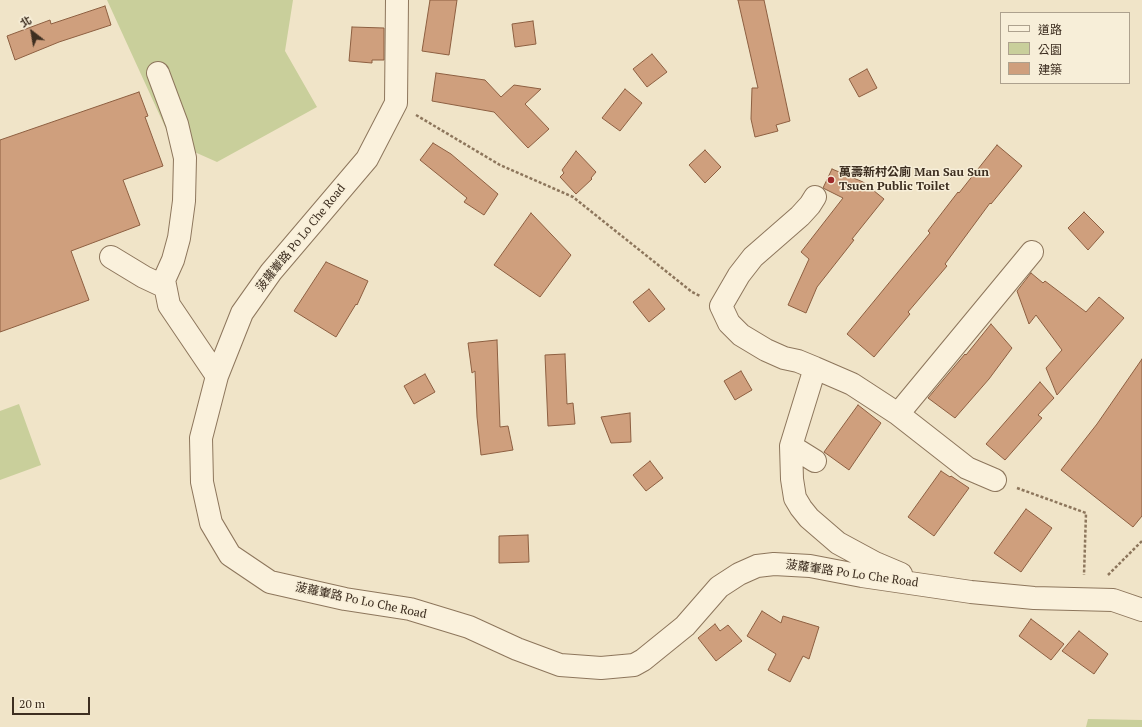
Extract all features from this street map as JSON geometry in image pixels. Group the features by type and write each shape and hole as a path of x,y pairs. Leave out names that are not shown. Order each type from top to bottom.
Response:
{"street":[{"name":"菠蘿輋路 Po Lo Che Road","path":"397,0 396,103 367,159 271,272 242,313 217,376 201,438 202,482 211,522 230,555 270,582 345,599 410,609 469,628 560,665 601,668 634,665 643,660 685,626 719,586 739,574 757,566 774,564 810,566 862,576 971,592 1034,598 1113,600 1142,610"},
{"path":"158,73 178,124 185,158 184,201 179,238 173,260 164,280 169,305 217,376"},
{"path":"815,197 800,216 753,257 739,275 721,306 729,323 741,335 766,350 784,358 798,361 852,384 898,414 967,468 995,480"},
{"path":"898,414 1032,252"},
{"path":"110,257 144,277 161,285 165,285"},
{"path":"815,368 792,446 790,464 796,498 801,508 809,518 838,543 875,563 928,585"},
{"path":"792,446 815,461"}],"path":[{"path":"396,103 500,166 573,197 692,292 721,306"},
{"path":"995,480 1086,514 1083,599"},
{"path":"1083,599 1142,541"}],"green space":[{"path":"107,0 293,0 285,51 317,107 217,162 172,142"},
{"path":"19,404 41,465 0,480 0,411"},
{"path":"1088,719 1142,720 1142,727 1086,727"}],"building":[{"path":"430,0 457,0 449,55 422,51"},
{"path":"738,0 764,0 790,121 776,125 778,131 755,137 751,119 752,88 758,88"},
{"path":"105,6 111,25 59,42 15,60 7,36 50,20 51,24"},
{"path":"533,21 536,44 515,47 512,24"},
{"path":"352,27 384,28 384,60 372,60 372,63 349,61"},
{"path":"652,54 667,72 647,87 633,69"},
{"path":"867,69 877,88 859,97 849,79"},
{"path":"436,73 485,80 501,97 514,85 541,89 525,104 549,129 528,148 494,112 432,101"},
{"path":"625,89 642,103 620,131 602,118"},
{"path":"139,92 148,116 145,117 163,166 123,180 140,225 71,251 89,300 0,332 0,140"},
{"path":"433,143 451,154 498,194 484,215 464,202 467,198 420,160"},
{"path":"997,145 1022,166 991,204 990,203 945,264 947,266 908,312 910,314 874,357 847,334 930,233 928,231"},
{"path":"705,150 721,167 705,183 689,165"},
{"path":"576,151 596,172 591,178 592,179 576,194 560,177 564,173 562,170"},
{"path":"832,169 863,182 884,199 852,239 854,240 817,287 806,313 788,305 809,259 801,252 843,198 823,188"},
{"path":"1084,212 1104,232 1088,250 1068,228"},
{"path":"531,213 571,255 540,297 494,265"},
{"path":"326,262 368,281 357,305 356,304 336,337 294,311"},
{"path":"1031,273 1043,283 1045,281 1086,312 1099,297 1124,318 1057,395 1046,368 1062,350 1036,315 1029,324 1017,291"},
{"path":"649,289 665,309 649,322 633,302"},
{"path":"991,324 1012,348 989,379 955,418 928,398"},
{"path":"497,340 500,427 508,426 513,450 481,455 477,417 475,371 472,373 468,343"},
{"path":"565,354 567,404 573,403 575,424 548,426 545,355"},
{"path":"1142,359 1142,516 1133,527 1061,470 1097,424"},
{"path":"741,371 752,390 735,400 724,381"},
{"path":"425,374 435,392 414,404 404,386"},
{"path":"1040,382 1054,398 1038,415 1042,418 1005,460 986,444"},
{"path":"858,405 881,423 849,470 824,452"},
{"path":"630,413 631,442 611,443 601,417"},
{"path":"650,461 663,478 646,491 633,475"},
{"path":"941,471 969,488 934,536 908,517"},
{"path":"1026,509 1052,528 1021,572 994,553"},
{"path":"528,535 529,562 499,563 499,536"},
{"path":"762,611 781,623 783,616 819,627 809,659 803,656 790,682 768,670 776,654 747,636"},
{"path":"1031,619 1064,644 1051,660 1019,636"},
{"path":"715,624 720,631 728,625 742,641 716,661 698,638"},
{"path":"1079,631 1108,654 1094,674 1062,651"}],"place":[{"name":"萬壽新村公廁 Man Sau Sun Tsuen Public Toilet","path":"831,180"}]}
